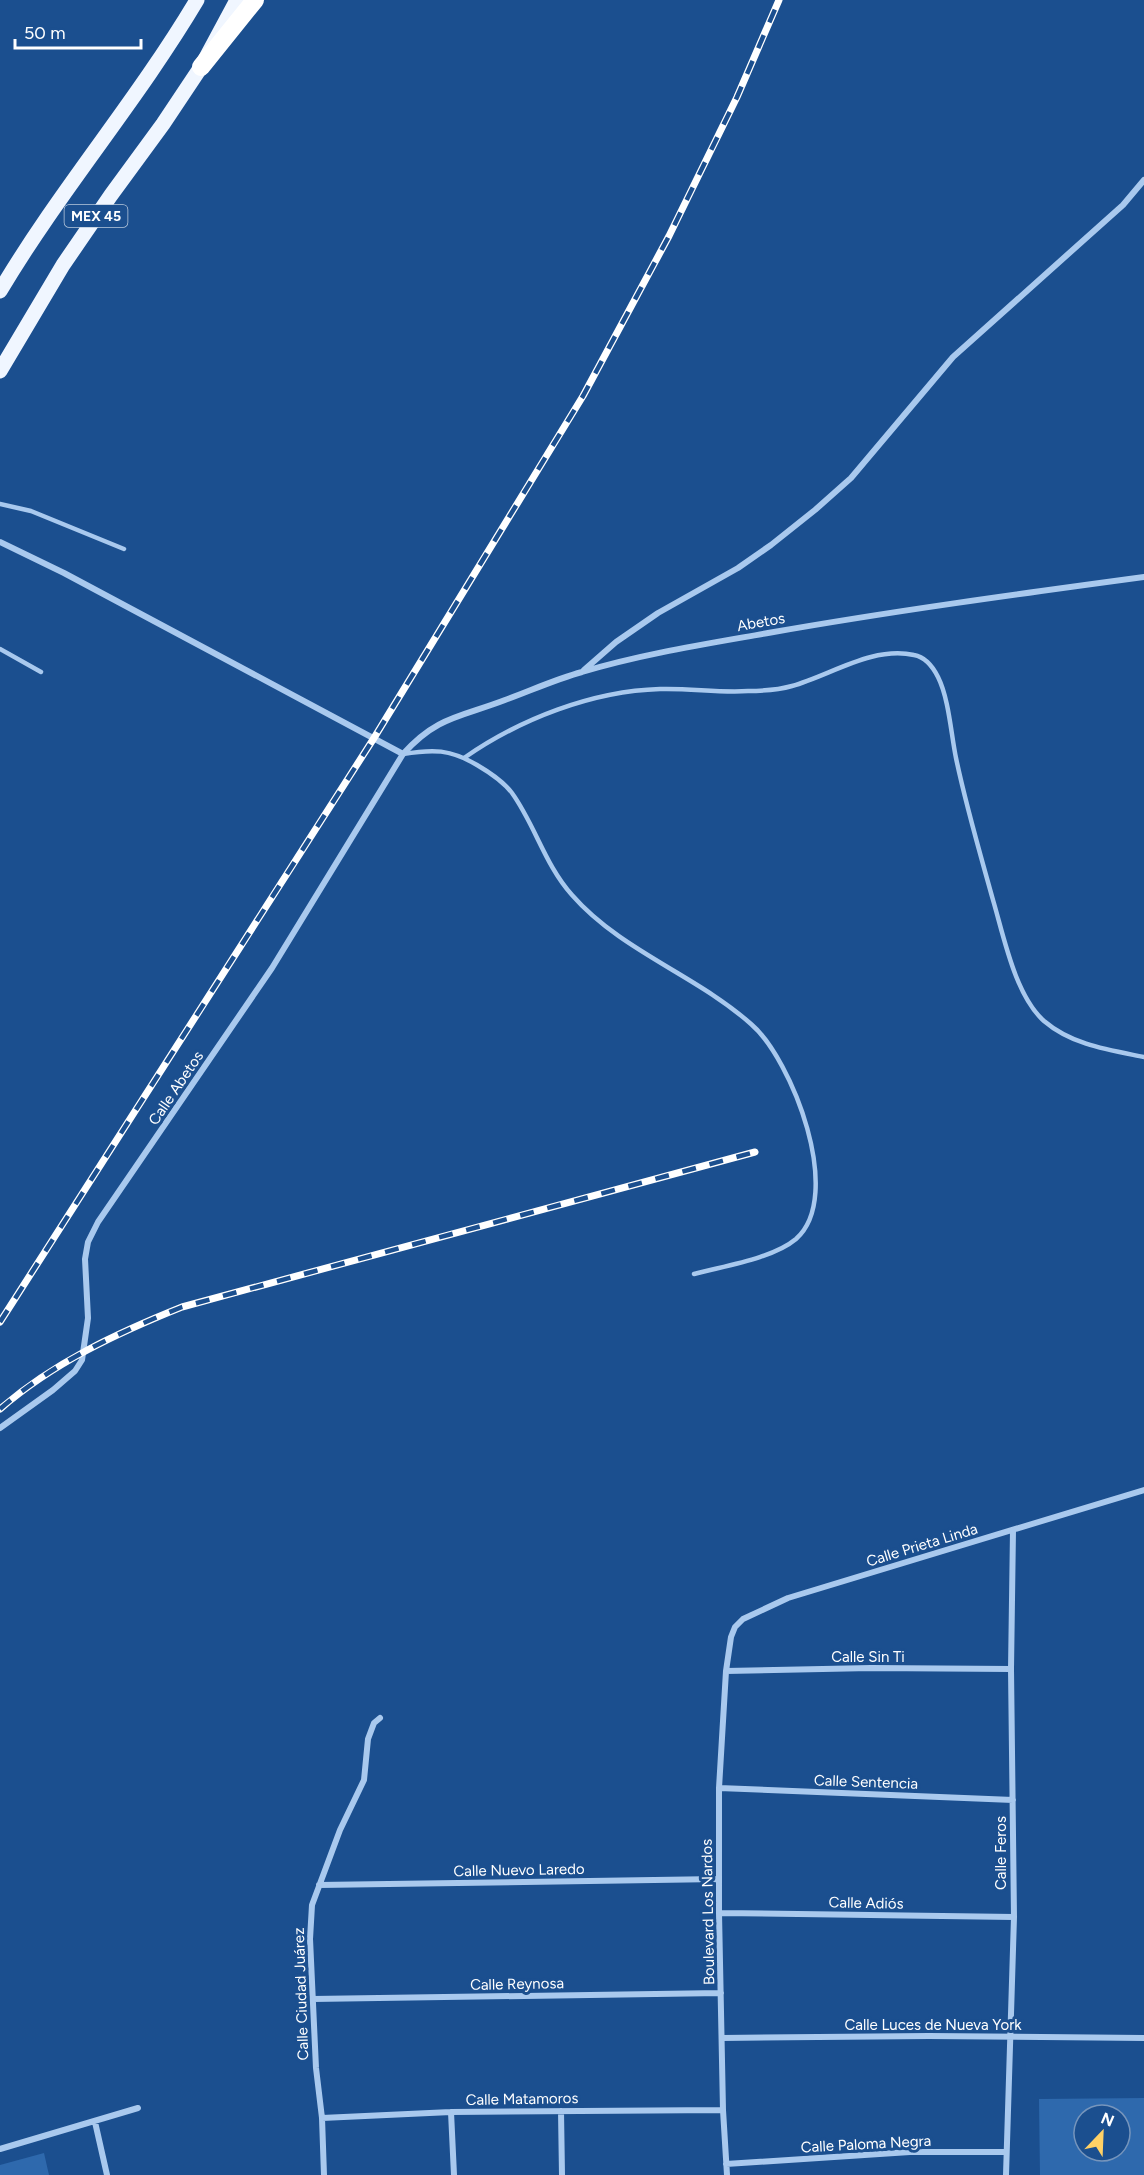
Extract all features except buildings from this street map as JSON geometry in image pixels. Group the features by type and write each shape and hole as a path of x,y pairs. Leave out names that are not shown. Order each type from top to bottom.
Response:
{"highway":[{"path":"201,67 255,0"}],"main road":[{"name":"MEX 45","path":"0,291 39,230 146,79 197,0"},
{"name":"MEX 45","path":"0,371 63,266 201,67 237,0"}],"street":[{"path":"581,672 616,642 658,613 738,568 771,545 851,478 953,357 1123,204 1144,180"},
{"path":"0,542 64,573 403,754"},
{"name":"Abetos","path":"403,754 419,736 441,722 581,672 670,651 848,619 1144,577"},
{"name":"Calle Abetos","path":"0,1428 53,1390 75,1371 82,1360 88,1318 85,1259 88,1242 98,1222 272,968 403,754"},
{"name":"Calle Prieta Linda","path":"729,1649 735,1628 743,1619 788,1598 1144,1490"},
{"name":"Calle Feros","path":"1006,2175 1014,1917 1011,1669 1013,1530"},
{"name":"Boulevard Los Nardos","path":"727,2175 723,2110 719,1788 729,1649"},
{"name":"Calle Sin Ti","path":"726,1671 871,1668 1011,1669"},
{"name":"Calle Ciudad Juárez","path":"324,2175 322,2118 316,2068 310,1919 319,1885 352,1801 364,1780 368,1739 374,1723 380,1718"},
{"name":"Calle Sentencia","path":"719,1788 1013,1800"},
{"name":"Calle Nuevo Laredo","path":"319,1885 719,1879"},
{"name":"Calle Adiós","path":"719,1913 1014,1917"},
{"name":"Calle Reynosa","path":"313,1999 721,1993"},
{"name":"Calle Luces de Nueva York","path":"722,2038 1144,2038"},
{"path":"0,2149 138,2108"},
{"path":"561,2110 562,2175"},
{"name":"Calle Matamoros","path":"322,2118 451,2112 723,2110"},
{"path":"451,2112 454,2175"},
{"path":"95,2122 107,2175"},
{"name":"Calle Paloma Negra","path":"726,2164 910,2152 1006,2152"}],"lane":[{"path":"0,504 31,511 124,549"},
{"path":"0,649 41,672"},
{"path":"464,758 493,738 579,703 605,696 630,691 661,689 734,692 766,690 792,686 872,657 895,654 916,655 930,664 939,679 962,787 977,843 1020,985 1032,1008 1049,1025 1074,1040 1106,1050 1144,1057"},
{"path":"403,754 441,750 464,758 498,780 511,792 556,875 572,895 627,942 717,998 752,1025 769,1042 785,1069 812,1142 815,1169 813,1209 797,1238 781,1248 755,1258 694,1274"}],"shaded area":[{"path":"1144,2098 1144,2175 1040,2175 1039,2099"},
{"path":"44,2153 49,2175 0,2175 0,2165"}],"railway":[{"path":"0,1322 374,738 583,396 669,236 737,97 779,0"},
{"path":"0,1409 20,1392 86,1350 182,1307 755,1152"}]}
